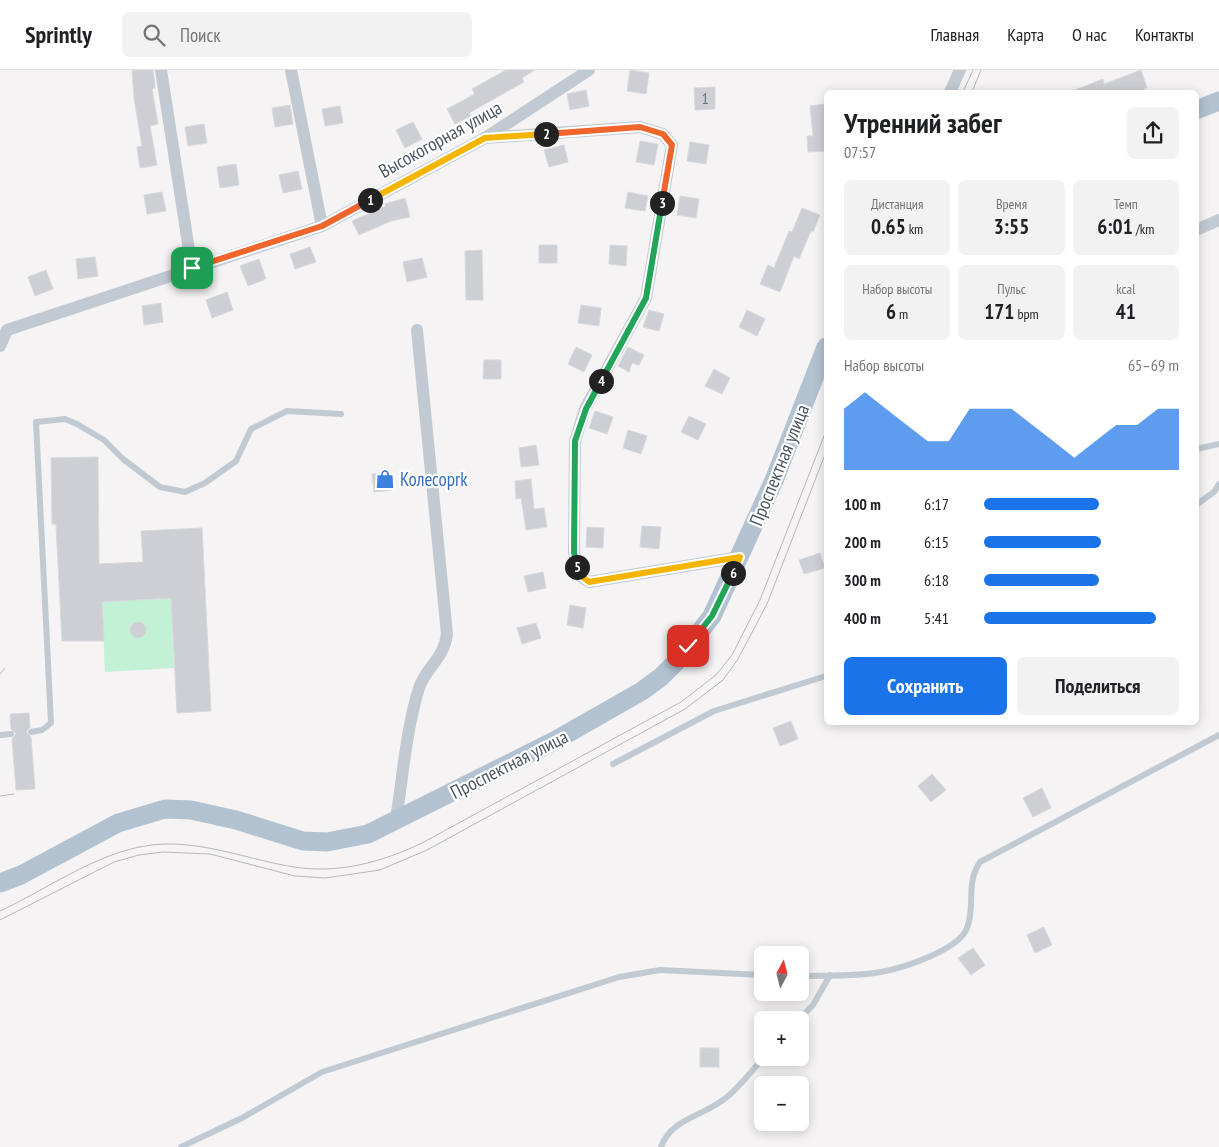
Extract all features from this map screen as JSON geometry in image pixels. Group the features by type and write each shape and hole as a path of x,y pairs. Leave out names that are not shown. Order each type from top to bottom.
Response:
{"main road":[{"path":"1199,109 1219,101"},
{"name":"Проспектная улица","path":"0,883 21,875 118,822 165,809 191,810 236,820 303,841 327,842 368,834 556,740 612,709 661,677 676,662 712,616 775,478 824,352"}],"street":[{"path":"161,70 192,268"},
{"path":"291,70 322,226"},
{"name":"Высокогорная улица","path":"0,346 7,330 322,226 485,138 589,70"},
{"path":"951,90 960,70"},
{"path":"485,138 640,127 663,134 672,145 646,298 586,409 575,441 574,552 579,574 589,582 740,557"},
{"path":"1199,229 1219,220"},
{"path":"396,819 415,700 421,681 445,648 447,634 417,330"}],"lane":[{"path":"30,732 42,730 51,723 36,422 65,419 104,440 123,459 160,486 186,492 204,483 236,461 251,429 287,410 341,414"},
{"path":"1199,448 1219,444"},
{"path":"1199,504 1214,492 1219,484"},
{"path":"613,764 714,711 824,677"},
{"path":"0,735 12,734"},
{"path":"809,976 880,972 930,956 957,942 967,928 972,873 980,862 1219,735"},
{"path":"181,1147 242,1118 322,1072 619,977 660,970 754,975"},
{"path":"807,1011 813,1005 830,975"},
{"path":"661,1147 676,1124 710,1110 728,1096 756,1066"}],"green space":[{"path":"171,598 174,668 105,672 102,602","holes":["142,623 145,627 145,635 136,638 131,633 134,624"]}],"building":[{"path":"132,70 153,70 155,84 155,88 152,89 158,124 150,126 157,165 140,168 137,147 142,146 134,98"},
{"path":"506,70 535,70 522,78 524,82 469,113 471,116 455,124 447,109 475,94 472,89"},
{"path":"630,70 649,73 646,94 627,91"},
{"path":"1141,70 1147,88 1141,90 1075,90 1103,79 1104,84"},
{"path":"715,87 715,109 695,110 694,88"},
{"path":"586,90 589,106 570,110 567,94"},
{"path":"824,104 824,151 808,152 807,136 813,136 810,106"},
{"path":"290,105 293,124 275,127 272,108"},
{"path":"340,106 343,123 325,126 322,109"},
{"path":"413,122 422,139 405,148 396,130"},
{"path":"204,124 207,143 188,146 185,127"},
{"path":"640,141 658,144 654,165 636,162"},
{"path":"690,142 709,145 706,164 687,161"},
{"path":"564,145 568,162 549,167 544,150"},
{"path":"236,164 239,185 220,188 217,167"},
{"path":"298,171 302,189 283,193 279,175"},
{"path":"162,192 166,211 147,214 144,195"},
{"path":"628,192 648,196 645,211 625,208"},
{"path":"680,196 699,199 696,218 677,215"},
{"path":"405,198 410,217 391,221 359,235 352,221 386,206 385,204"},
{"path":"802,208 820,215 799,259 794,256 780,292 760,284 768,265 774,268 789,231 792,232"},
{"path":"539,245 557,245 557,263 539,263"},
{"path":"610,245 627,246 626,266 609,264"},
{"path":"310,247 316,262 295,269 290,254"},
{"path":"482,250 483,300 466,300 465,251"},
{"path":"95,257 98,276 78,279 76,259"},
{"path":"422,258 427,277 407,282 403,262"},
{"path":"259,259 266,279 248,286 240,266"},
{"path":"46,270 53,289 35,296 28,277"},
{"path":"227,292 233,310 212,318 206,300"},
{"path":"161,303 163,322 144,325 142,306"},
{"path":"581,305 601,308 599,326 578,323"},
{"path":"649,310 664,314 659,331 643,327"},
{"path":"747,310 765,319 757,336 739,327"},
{"path":"576,347 592,355 584,372 568,364"},
{"path":"628,347 644,355 639,365 632,363 629,372 618,366"},
{"path":"484,360 501,360 501,379 483,379"},
{"path":"714,369 730,378 722,394 705,386"},
{"path":"595,411 613,417 607,434 589,428"},
{"path":"689,416 706,424 698,440 681,432"},
{"path":"628,430 647,436 641,454 623,448"},
{"path":"536,445 539,465 521,467 519,448"},
{"path":"98,457 99,564 143,562 141,531 202,528 211,711 177,713 171,598 102,602 104,641 62,641 56,524 52,524 51,458"},
{"path":"389,472 391,490 374,492 372,474"},
{"path":"531,479 534,509 544,508 547,527 526,530 521,498 516,499 515,481"},
{"path":"642,526 661,527 659,549 640,547"},
{"path":"587,527 604,528 603,548 586,547"},
{"path":"820,553 824,568 804,574 799,560"},
{"path":"543,572 546,588 528,592 524,576"},
{"path":"570,605 586,608 583,628 567,625"},
{"path":"138,622 144,624 146,630 144,636 138,638 132,636 130,630 132,624"},
{"path":"536,623 541,638 522,644 517,628"},
{"path":"29,713 30,727 26,732 31,737 35,789 16,790 12,739 16,734 11,729 10,714"},
{"path":"791,721 798,739 780,746 773,728"},
{"path":"932,774 946,790 931,802 918,786"},
{"path":"1042,788 1051,808 1033,817 1023,798"},
{"path":"1044,927 1052,945 1035,953 1027,935"},
{"path":"973,948 985,965 971,975 958,958"},
{"path":"700,1048 719,1048 719,1067 700,1067"}],"tram line":[{"path":"964,90 973,70"},
{"path":"973,90 981,70"},
{"path":"0,911 79,869 121,852 142,846 164,844 198,846 278,864 311,869 344,867 376,861 422,843 681,702 716,675 732,655 760,600 824,436"},
{"path":"0,920 114,862 139,855 163,852 210,854 295,876 325,878 380,870 427,850 685,709 723,680 738,659 767,604 824,457"},
{"path":"0,674 5,668"},
{"path":"0,796 14,794"}],"place":[{"name":"Колесоprk","path":"385,479"}],"route":[{"path":"192,268 322,226 485,138 640,127 663,134 672,145 646,298 586,409 575,441 574,552 579,574 589,582 740,557 712,616 688,646"}]}
